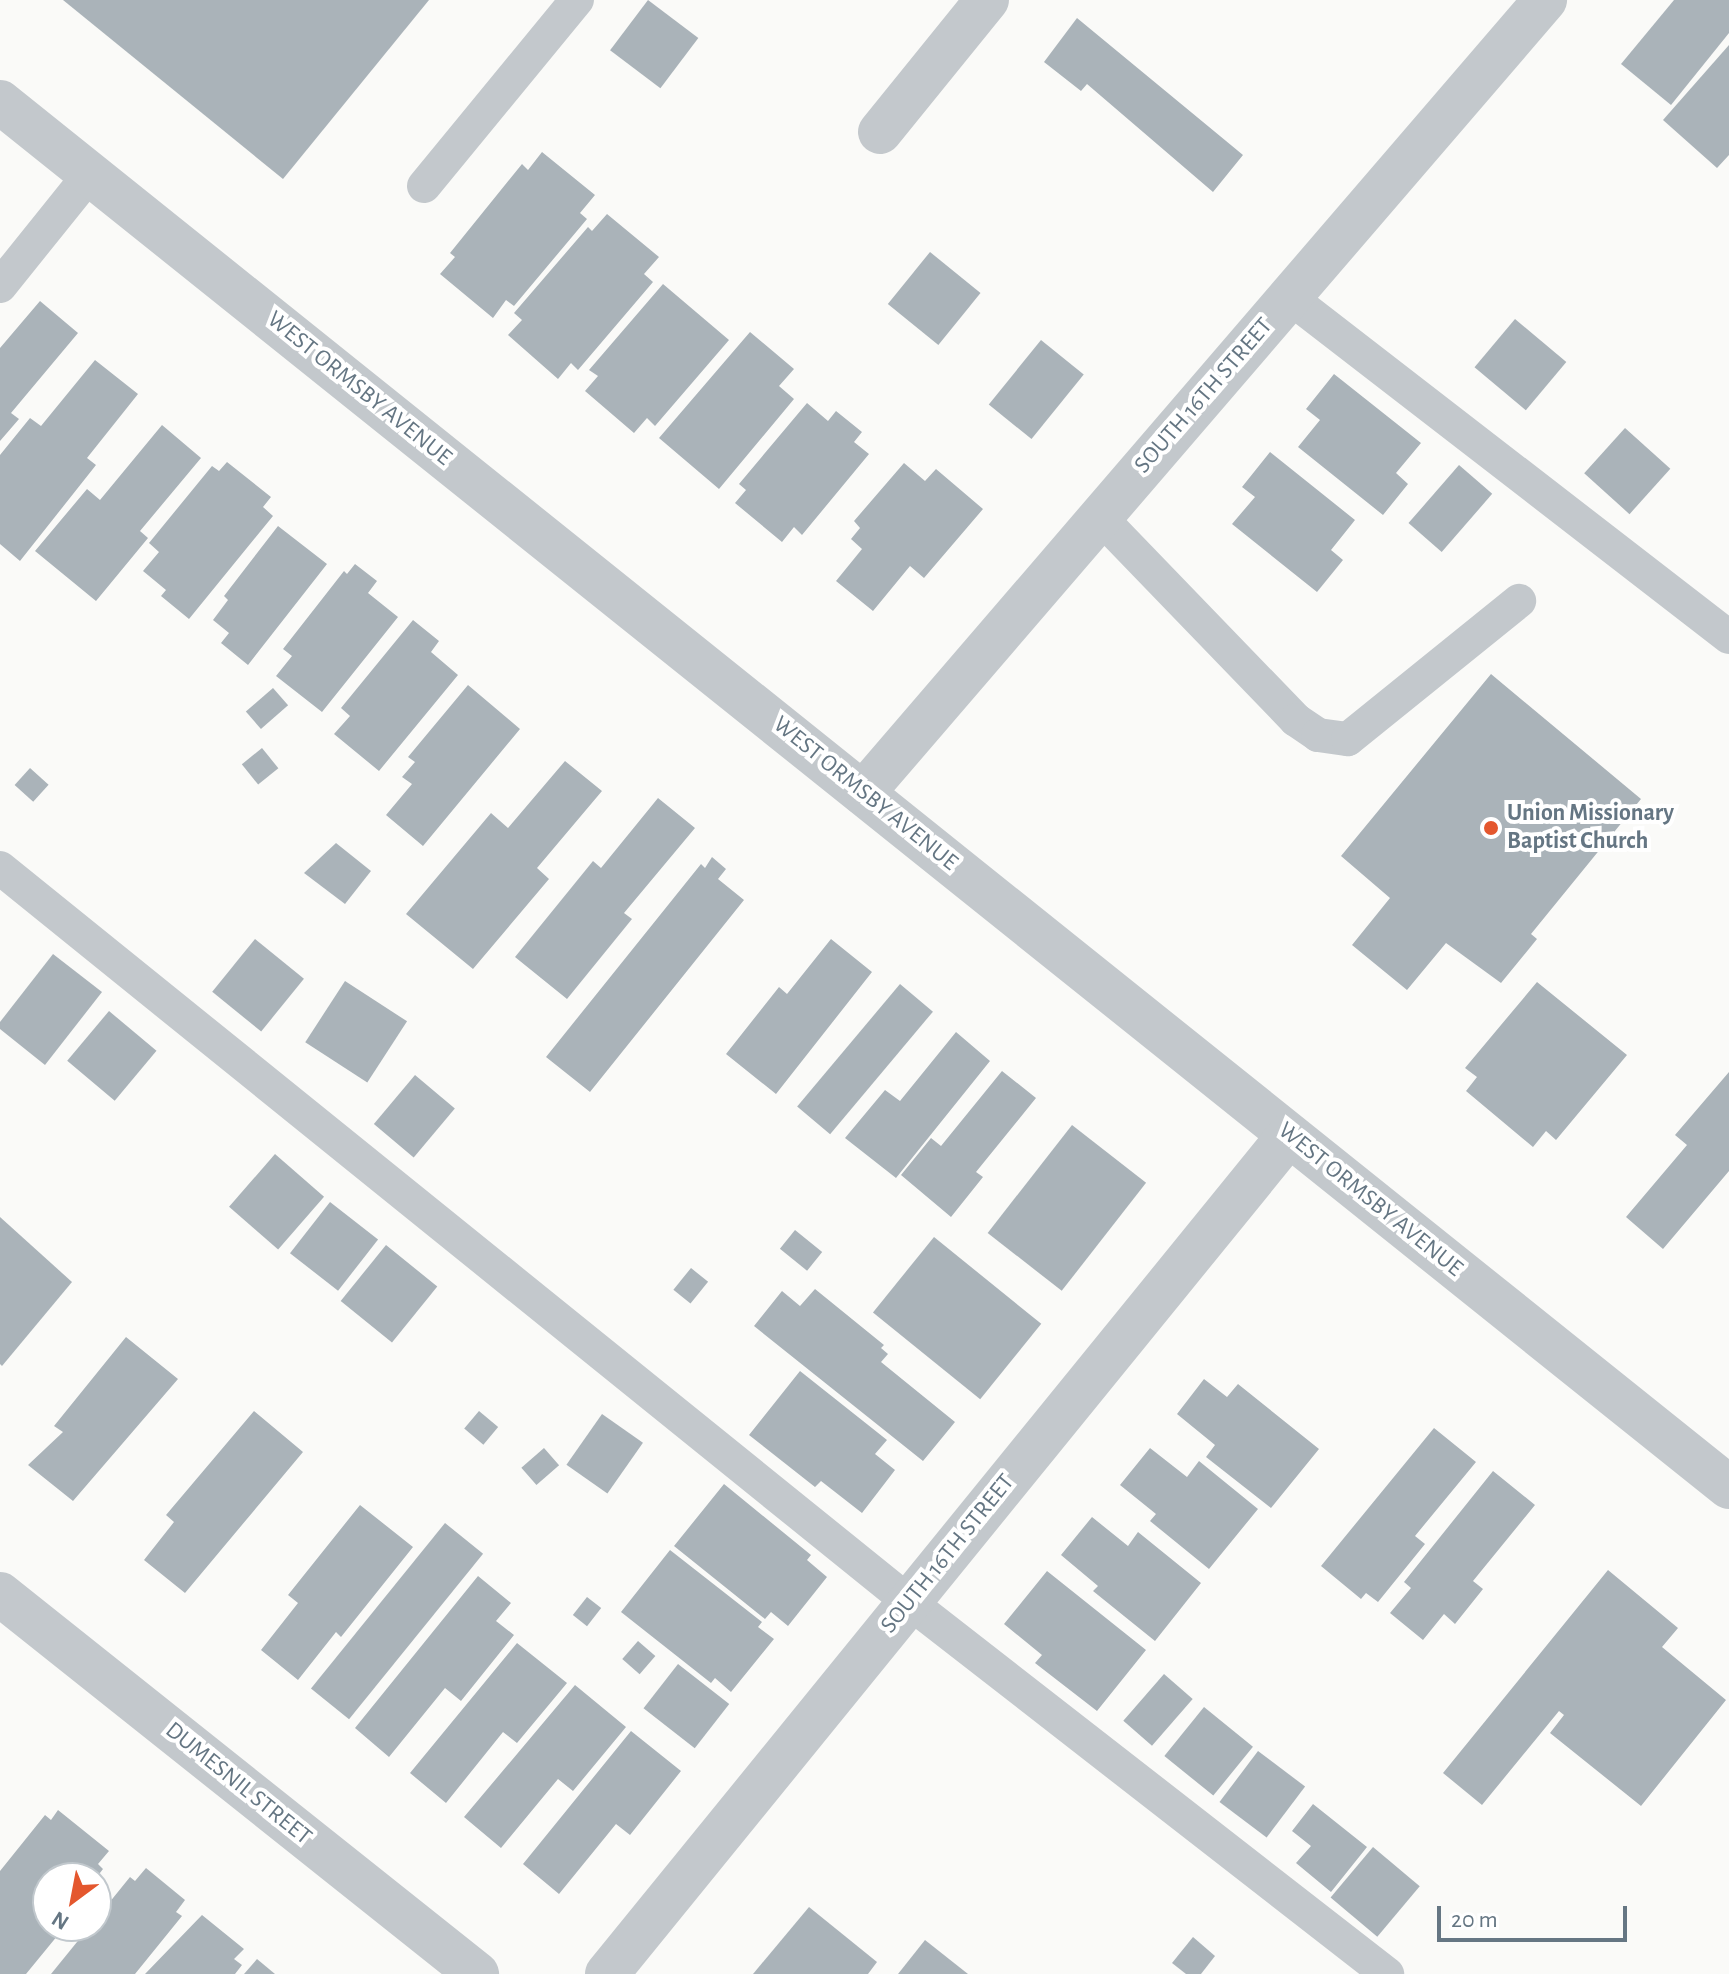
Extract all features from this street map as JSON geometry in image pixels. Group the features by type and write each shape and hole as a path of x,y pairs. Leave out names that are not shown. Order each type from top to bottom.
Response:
{"street":[{"path":"880,132 987,0"},
{"name":"SOUTH 16TH STREET","path":"863,793 1545,0"},
{"name":"WEST ORMSBY AVENUE","path":"0,102 1729,1487"},
{"name":"SOUTH 16TH STREET","path":"607,1974 1289,1135"},
{"name":"DUMESNIL STREET","path":"0,1594 477,1974"}],"lane":[{"path":"424,186 577,0"},
{"path":"0,286 90,174"},
{"path":"1289,297 1729,637"},
{"path":"1100,517 1296,720 1318,735 1348,739 1519,601"},
{"path":"0,868 909,1602 1387,1974"}],"building":[{"path":"63,0 429,0 283,179"},
{"path":"648,0 698,38 660,88 610,50"},
{"path":"1674,0 1729,0 1729,33 1671,105 1621,64"},
{"path":"1077,18 1243,155 1213,192 1087,84 1081,91 1044,62"},
{"path":"1729,45 1729,155 1717,168 1663,120"},
{"path":"542,152 595,195 580,213 587,219 514,306 506,300 493,318 440,274 455,257 450,253 522,164 528,170"},
{"path":"607,214 659,257 644,274 653,282 578,370 571,363 558,379 508,335 522,320 514,313 588,227 592,231"},
{"path":"930,252 981,293 938,345 888,304"},
{"path":"663,284 729,340 655,426 647,418 634,433 585,391 598,376 589,370"},
{"path":"40,301 78,333 11,413 19,419 0,441 0,348"},
{"path":"1515,319 1566,362 1526,410 1475,367"},
{"path":"750,332 794,369 779,386 794,399 719,489 659,438"},
{"path":"1041,340 1084,375 1032,439 989,405"},
{"path":"95,360 138,394 87,458 96,465 20,561 0,544 0,455 30,418 41,426"},
{"path":"1334,374 1421,443 1396,473 1408,484 1383,515 1298,447 1320,420 1306,409"},
{"path":"807,403 828,421 836,411 862,432 854,442 869,454 802,535 794,527 782,542 735,503 746,490 739,484"},
{"path":"162,425 201,458 140,531 148,538 96,601 35,551 87,489 100,500"},
{"path":"1625,428 1670,469 1630,514 1584,473"},
{"path":"1270,452 1355,520 1331,550 1343,560 1317,592 1232,524 1255,497 1242,487"},
{"path":"227,462 271,497 263,507 273,516 189,619 161,596 166,590 143,571 159,552 149,543 212,466 219,471"},
{"path":"904,463 925,481 936,469 983,509 924,578 910,566 873,611 836,581 862,549 851,539 860,528 854,521"},
{"path":"1459,465 1492,494 1442,552 1408,523"},
{"path":"278,526 327,564 248,665 221,643 229,633 213,620 228,600 224,596"},
{"path":"355,564 377,581 368,593 398,617 322,712 276,676 292,656 283,649 344,571 347,574"},
{"path":"413,620 439,641 431,652 458,675 379,771 334,734 350,716 341,708"},
{"name":"Union Missionary Baptist Church","path":"1491,674 1641,799 1531,934 1537,939 1501,983 1446,943 1407,990 1352,945 1390,898 1341,856"},
{"path":"468,685 520,729 423,846 386,815 412,784 402,777 415,762 408,757"},
{"path":"273,688 288,705 261,729 246,712"},
{"path":"262,748 278,768 258,785 242,764"},
{"path":"565,761 602,791 537,868 549,879 473,969 406,914 491,813 508,828"},
{"path":"30,768 49,785 33,802 15,785"},
{"path":"658,798 695,828 624,913 632,919 567,999 515,957 593,861 601,868"},
{"path":"336,843 371,871 345,904 304,873"},
{"path":"712,857 726,869 718,879 744,900 590,1092 546,1057 701,864 705,868"},
{"path":"255,939 304,979 261,1031 212,992"},
{"path":"831,939 872,972 776,1094 726,1054 779,987 787,994"},
{"path":"53,954 102,992 45,1065 0,1029 0,1022"},
{"path":"345,981 407,1021 367,1083 305,1042"},
{"path":"1537,982 1627,1055 1556,1140 1546,1131 1533,1147 1466,1091 1477,1077 1465,1068"},
{"path":"900,984 933,1012 830,1134 797,1107"},
{"path":"109,1011 156,1051 115,1101 67,1061"},
{"path":"956,1032 990,1061 896,1178 845,1138 885,1090 900,1101"},
{"path":"1002,1071 1036,1098 976,1172 983,1177 951,1217 901,1175 931,1138 941,1146"},
{"path":"1729,1072 1729,1171 1663,1249 1626,1217 1687,1145 1675,1135"},
{"path":"415,1075 455,1108 414,1157 374,1124"},
{"path":"1072,1125 1146,1183 1062,1291 988,1233"},
{"path":"275,1154 324,1197 278,1249 229,1207"},
{"path":"330,1202 378,1240 338,1291 290,1253"},
{"path":"0,1217 72,1282 2,1366 0,1364"},
{"path":"795,1230 822,1252 807,1271 780,1249"},
{"path":"934,1237 1041,1324 980,1399 873,1312"},
{"path":"386,1245 437,1287 392,1342 341,1301"},
{"path":"691,1268 708,1282 690,1304 673,1290"},
{"path":"815,1289 884,1345 881,1348 888,1354 881,1362 955,1422 923,1461 754,1326 782,1291 800,1306"},
{"path":"126,1337 178,1379 73,1501 28,1465 63,1432 54,1426"},
{"path":"800,1371 887,1440 875,1454 895,1470 862,1513 821,1481 815,1487 749,1435"},
{"path":"1204,1379 1227,1397 1238,1384 1319,1449 1271,1508 1206,1457 1215,1445 1177,1414"},
{"path":"254,1411 303,1452 185,1593 144,1560 174,1522 166,1515"},
{"path":"479,1411 498,1427 483,1445 464,1429"},
{"path":"602,1414 643,1443 607,1493 566,1465"},
{"path":"1434,1428 1476,1462 1415,1536 1425,1544 1378,1602 1366,1593 1361,1599 1321,1566"},
{"path":"544,1448 559,1465 536,1485 521,1468"},
{"path":"1150,1448 1187,1477 1199,1461 1258,1509 1209,1569 1150,1521 1156,1514 1120,1485"},
{"path":"1493,1471 1535,1505 1473,1581 1483,1589 1455,1624 1444,1614 1423,1640 1390,1613 1411,1588 1404,1582"},
{"path":"724,1484 811,1555 807,1560 827,1577 788,1626 771,1612 765,1619 674,1546"},
{"path":"360,1505 413,1547 341,1637 336,1632 298,1680 261,1650 298,1603 288,1595"},
{"path":"1092,1517 1128,1546 1138,1532 1201,1583 1155,1641 1093,1591 1098,1586 1061,1555"},
{"path":"445,1523 483,1554 349,1719 311,1689"},
{"path":"670,1550 762,1622 758,1627 774,1639 731,1692 715,1678 711,1683 621,1612"},
{"path":"1608,1570 1678,1628 1662,1647 1726,1700 1641,1806 1550,1733 1564,1715 1559,1711 1482,1805 1443,1773"},
{"path":"1047,1571 1146,1650 1097,1711 1035,1663 1042,1655 1004,1624"},
{"path":"478,1576 511,1603 496,1621 514,1635 461,1701 445,1688 389,1757 355,1728"},
{"path":"587,1597 601,1608 587,1626 573,1615"},
{"path":"638,1641 655,1656 640,1674 622,1659"},
{"path":"517,1643 567,1683 517,1743 503,1732 446,1803 410,1773"},
{"path":"678,1664 729,1704 695,1748 644,1708"},
{"path":"1164,1674 1193,1699 1152,1746 1123,1721"},
{"path":"575,1685 626,1727 573,1791 558,1779 501,1848 464,1817"},
{"path":"1204,1707 1253,1747 1213,1796 1164,1756"},
{"path":"631,1731 681,1771 630,1835 616,1824 559,1894 523,1864"},
{"path":"1258,1751 1305,1787 1267,1838 1219,1802"},
{"path":"1313,1804 1367,1847 1331,1892 1296,1863 1311,1846 1292,1831"},
{"path":"58,1810 109,1851 100,1862 32,1862 32,1942 52,1942 26,1974 0,1974 0,1871 45,1815 51,1820"},
{"path":"1373,1847 1420,1886 1377,1937 1331,1898"},
{"path":"146,1868 185,1900 176,1912 182,1916 135,1974 51,1974 77,1942 112,1942 112,1899 130,1877 135,1881"},
{"path":"809,1907 877,1962 868,1974 753,1974"},
{"path":"202,1915 244,1949 234,1959 242,1965 235,1974 145,1974"},
{"path":"1193,1937 1215,1956 1201,1974 1186,1974 1172,1963"},
{"path":"925,1940 968,1974 898,1974"},
{"path":"257,1959 275,1974 244,1974"}],"place":[{"name":"Union Missionary Baptist Church","path":"1491,828"}]}
